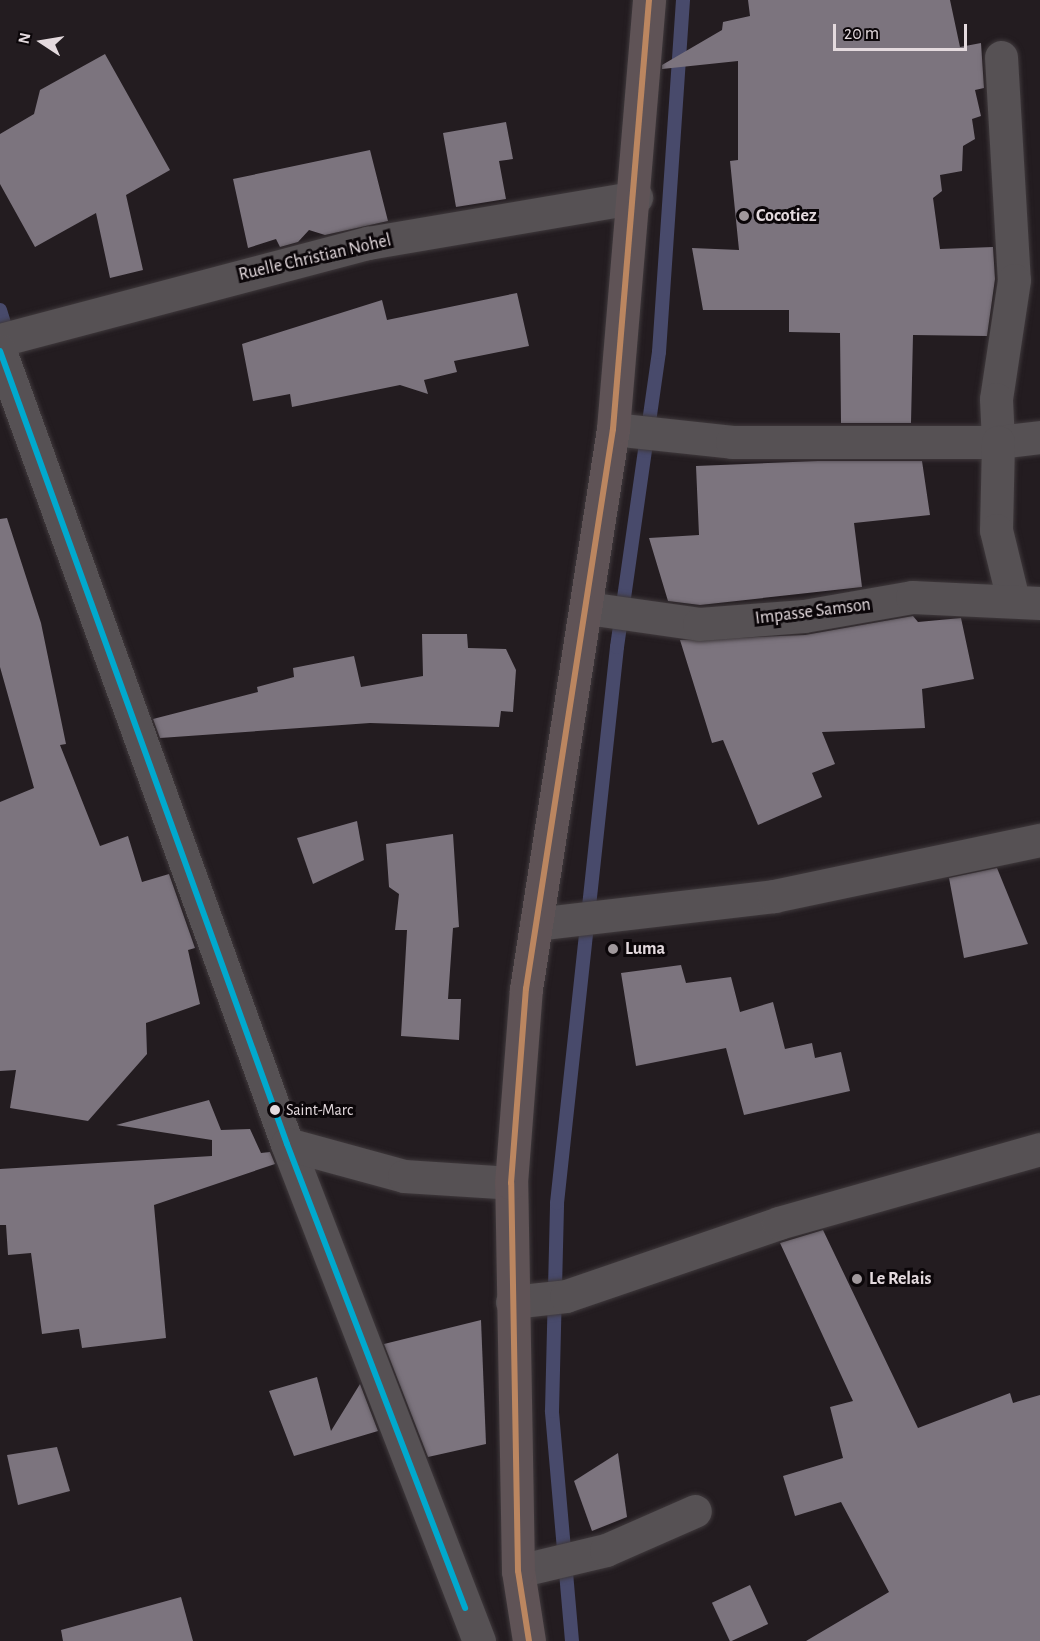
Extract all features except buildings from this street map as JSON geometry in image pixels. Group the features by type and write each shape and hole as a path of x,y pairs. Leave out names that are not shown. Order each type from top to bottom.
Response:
{"main road":[{"path":"529,1641 518,1571 522,1301 511,1183 550,922 609,611 635,432 636,197 649,0"}],"street":[{"path":"1001,57 1014,280 996,399 998,442 996,530 1027,602"},
{"name":"Ruelle Christian Nohel","path":"0,340 38,327 368,243 636,197"},
{"path":"0,351 286,1144 479,1641"},
{"path":"635,432 732,442 998,442 1040,437"},
{"name":"Impasse Samson","path":"609,611 699,624 804,616 912,597 1027,602"},
{"path":"550,922 774,896 1040,840"},
{"path":"286,1144 404,1176 511,1183"},
{"path":"522,1301 566,1296 779,1223 1040,1149"},
{"path":"518,1571 553,1566 606,1550 695,1510"}],"waterway":[{"path":"572,1641 552,1411 557,1203 617,647 659,352 683,0"},
{"path":"0,310 9,340"}],"transit line":[{"path":"529,1641 518,1571 511,1183 526,989 613,429 649,0"},
{"path":"0,351 287,1144 465,1608"}],"place":[{"name":"Cocotiez","path":"744,216"},
{"name":"Luma","path":"613,949"},
{"name":"Saint-Marc","path":"275,1110"},
{"name":"Le Relais","path":"857,1279"}]}
